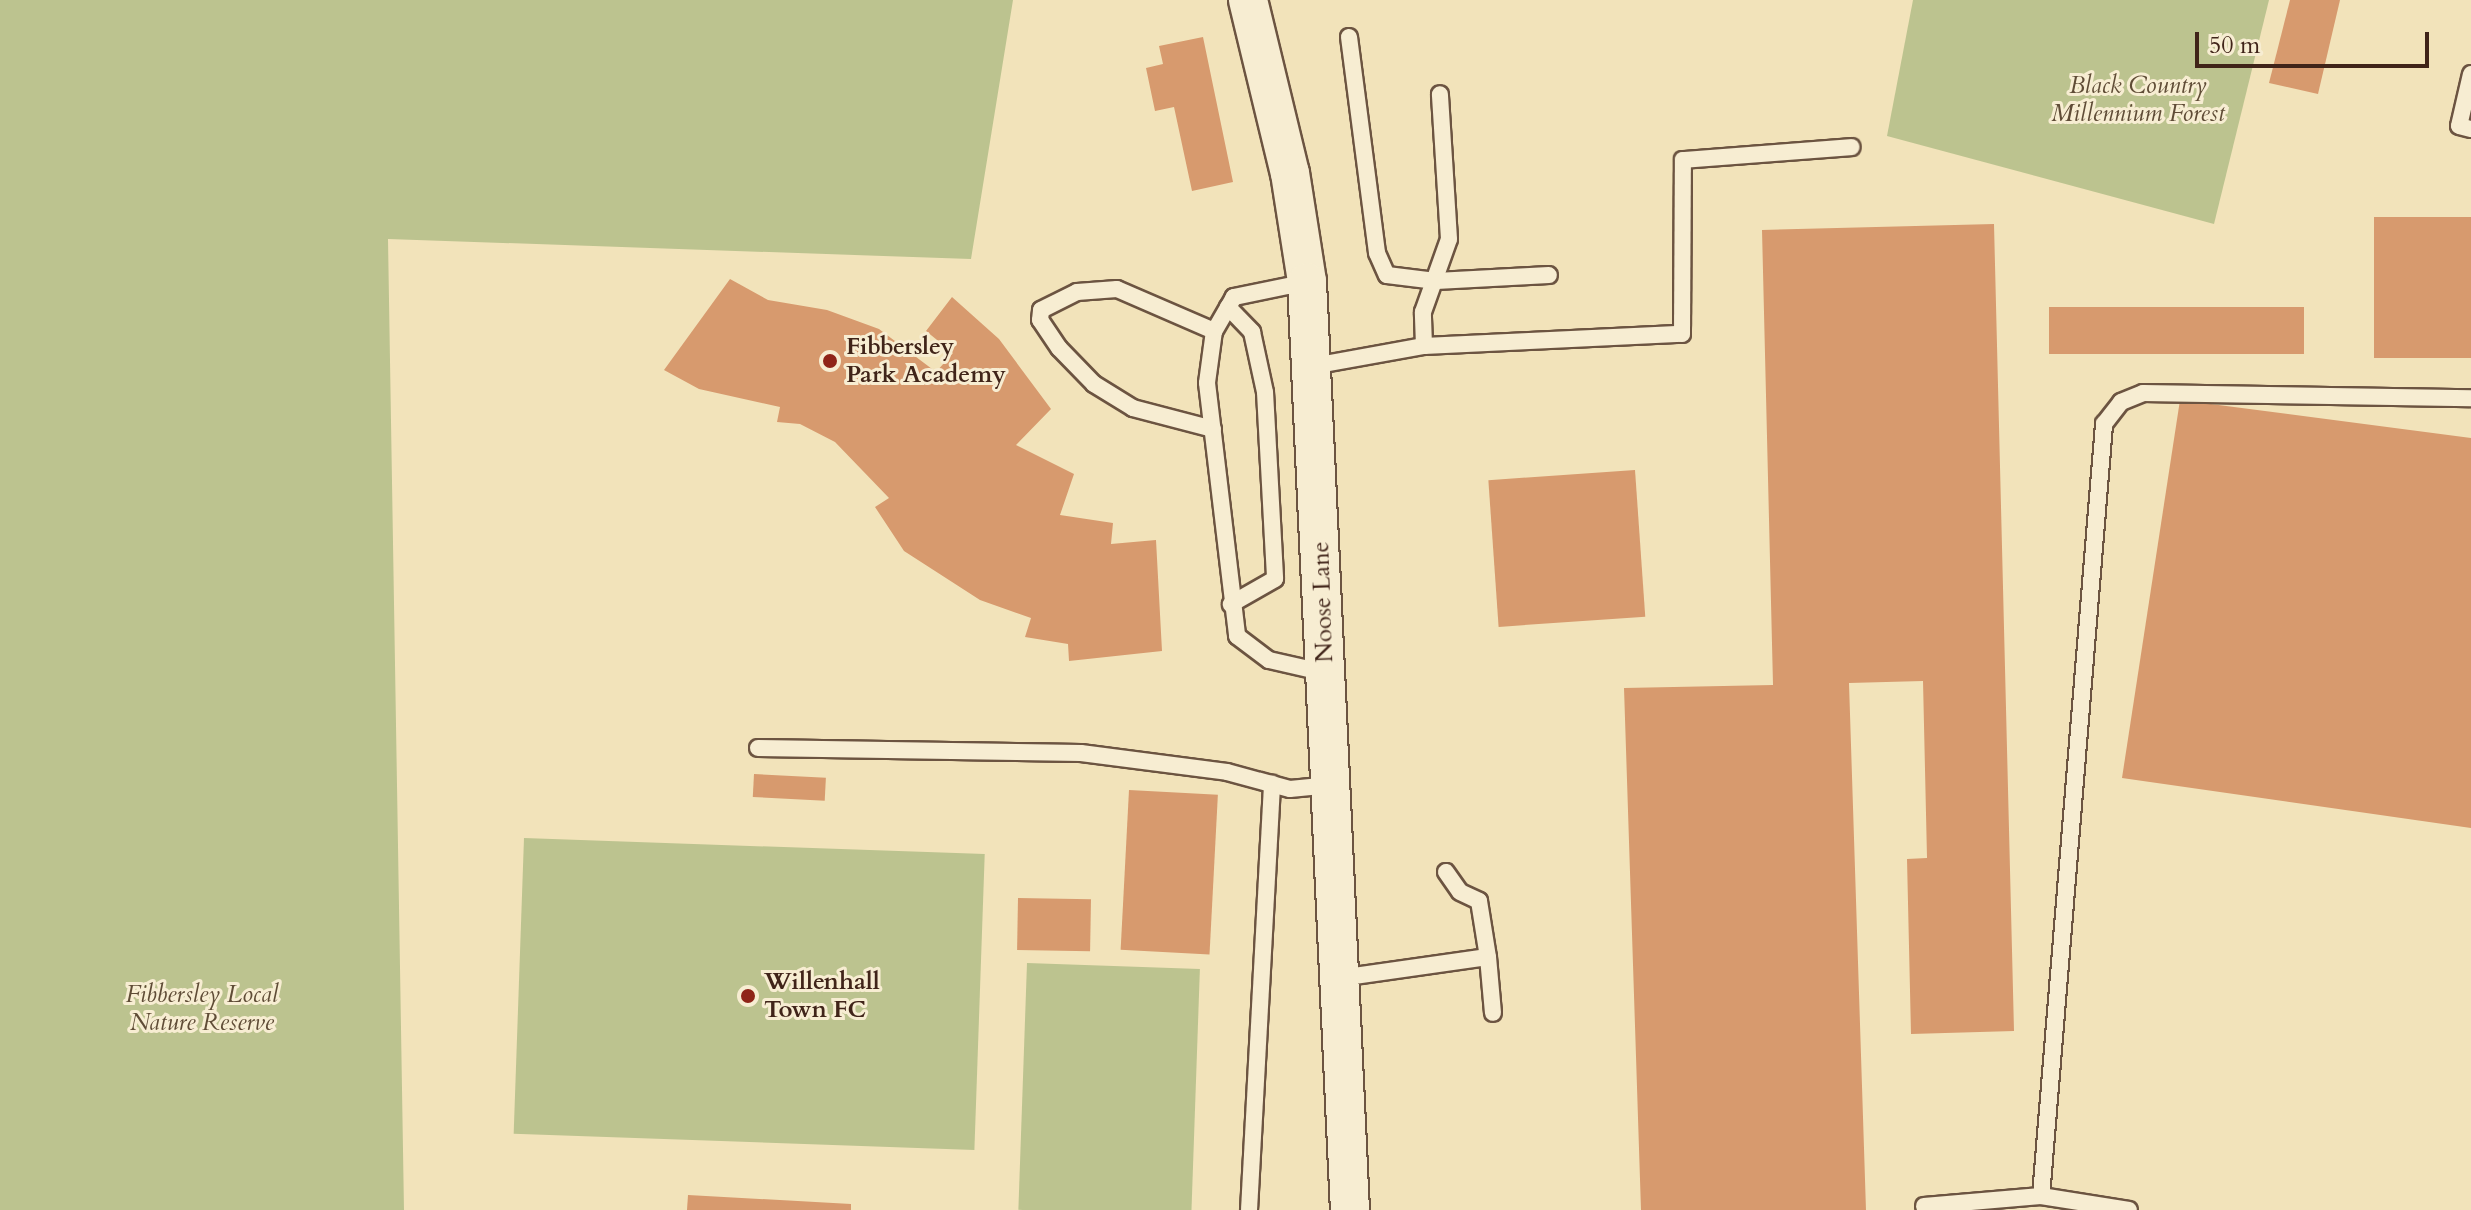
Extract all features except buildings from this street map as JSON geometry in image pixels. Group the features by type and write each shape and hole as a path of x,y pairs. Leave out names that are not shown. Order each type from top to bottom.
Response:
{"street":[{"name":"Noose Lane","path":"1248,0 1290,173 1307,282 1350,1210"}],"lane":[{"path":"1349,37 1377,253 1387,275 1436,281 1549,275"},
{"path":"2471,74 2459,126 2471,129"},
{"path":"1424,346 1423,312 1449,239 1440,94"},
{"path":"1313,366 1424,346 1682,334 1683,160 1851,147"},
{"path":"1307,282 1234,297 1214,331 1207,383 1237,636 1269,660 1326,673"},
{"path":"1213,429 1133,408 1094,384 1040,320 1048,302 1077,292 1117,289 1214,331"},
{"path":"1228,307 1252,332 1265,392 1275,579 1231,604"},
{"path":"2041,1196 2104,424 2121,402 2143,393 2471,398"},
{"path":"758,748 1081,753 1290,789 1332,784"},
{"path":"1249,1210 1272,784"},
{"path":"1446,872 1460,892 1479,901 1493,1013"},
{"path":"1340,978 1488,957"},
{"path":"1924,1206 2041,1196 2129,1210"}],"green space":[{"name":"Fibbersley Local Nature Reserve","path":"0,0 1013,0 971,259 388,239 404,1210 0,1210"},
{"name":"Black Country Millennium Forest","path":"1913,0 2269,0 2214,224 1887,136"},
{"name":"Willenhall Town FC","path":"524,838 985,854 974,1150 514,1134"},
{"path":"1027,963 1200,969 1191,1210 1018,1210"}],"place":[{"name":"Fibbersley Park Academy","path":"830,361"},
{"name":"Willenhall Town FC","path":"748,996"}]}
